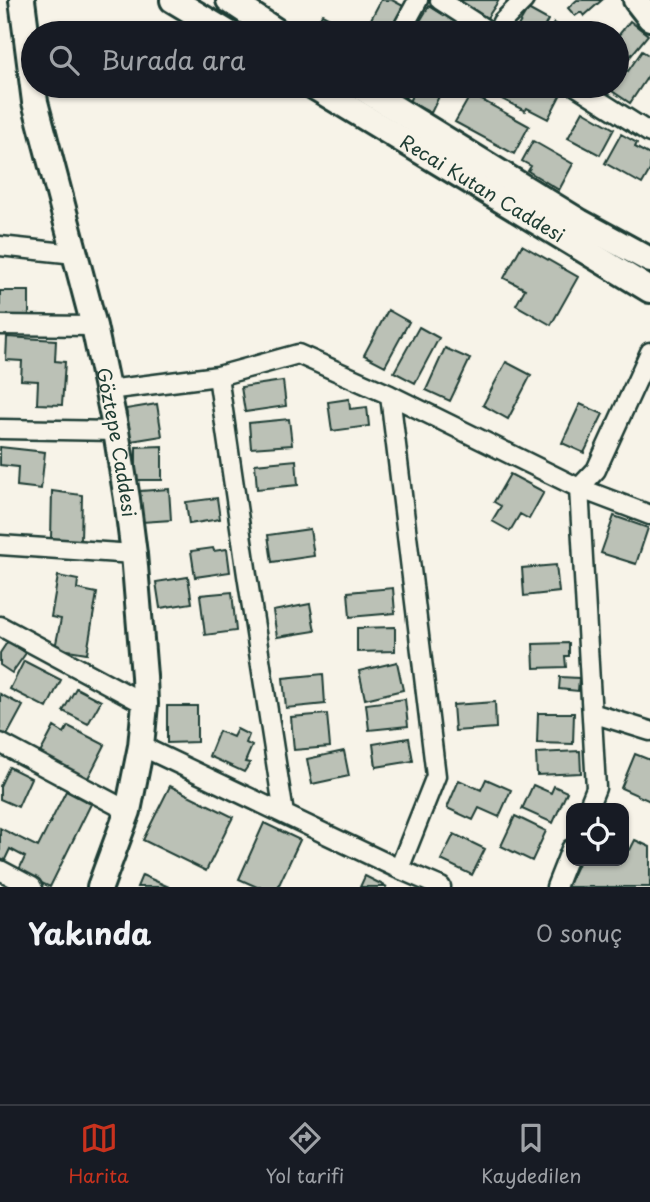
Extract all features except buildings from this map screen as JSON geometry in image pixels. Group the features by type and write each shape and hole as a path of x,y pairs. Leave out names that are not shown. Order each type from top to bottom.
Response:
{"street":[{"path":"9,0 21,47"},
{"name":"Göztepe Caddesi","path":"22,0 25,21"},
{"path":"173,0 208,21"},
{"path":"229,0 261,21"},
{"path":"407,21 418,0"},
{"path":"440,0 472,21"},
{"path":"503,21 524,0"},
{"path":"636,0 650,18"},
{"path":"34,98 35,102"},
{"name":"Göztepe Caddesi","path":"34,98 108,390 134,554 144,676 145,704 141,746 128,811 100,887"},
{"name":"Recai Kutan Caddesi","path":"333,98 650,290"},
{"name":"Recai Kutan Caddesi","path":"382,98 580,222 650,260"},
{"path":"595,98 650,132"},
{"path":"0,246 75,254"},
{"path":"0,325 94,326"},
{"path":"590,803 596,788 579,488 596,470 650,352"},
{"path":"108,390 218,376 298,354 390,395 579,488 650,515"},
{"path":"218,376 284,814"},
{"path":"390,395 436,776 399,869"},
{"path":"0,429 116,431"},
{"path":"0,545 134,554"},
{"path":"0,626 145,704"},
{"path":"592,713 650,731"},
{"path":"0,743 128,811"},
{"path":"141,746 441,887"},
{"path":"556,887 566,862"},
{"path":"0,870 32,887"}]}
